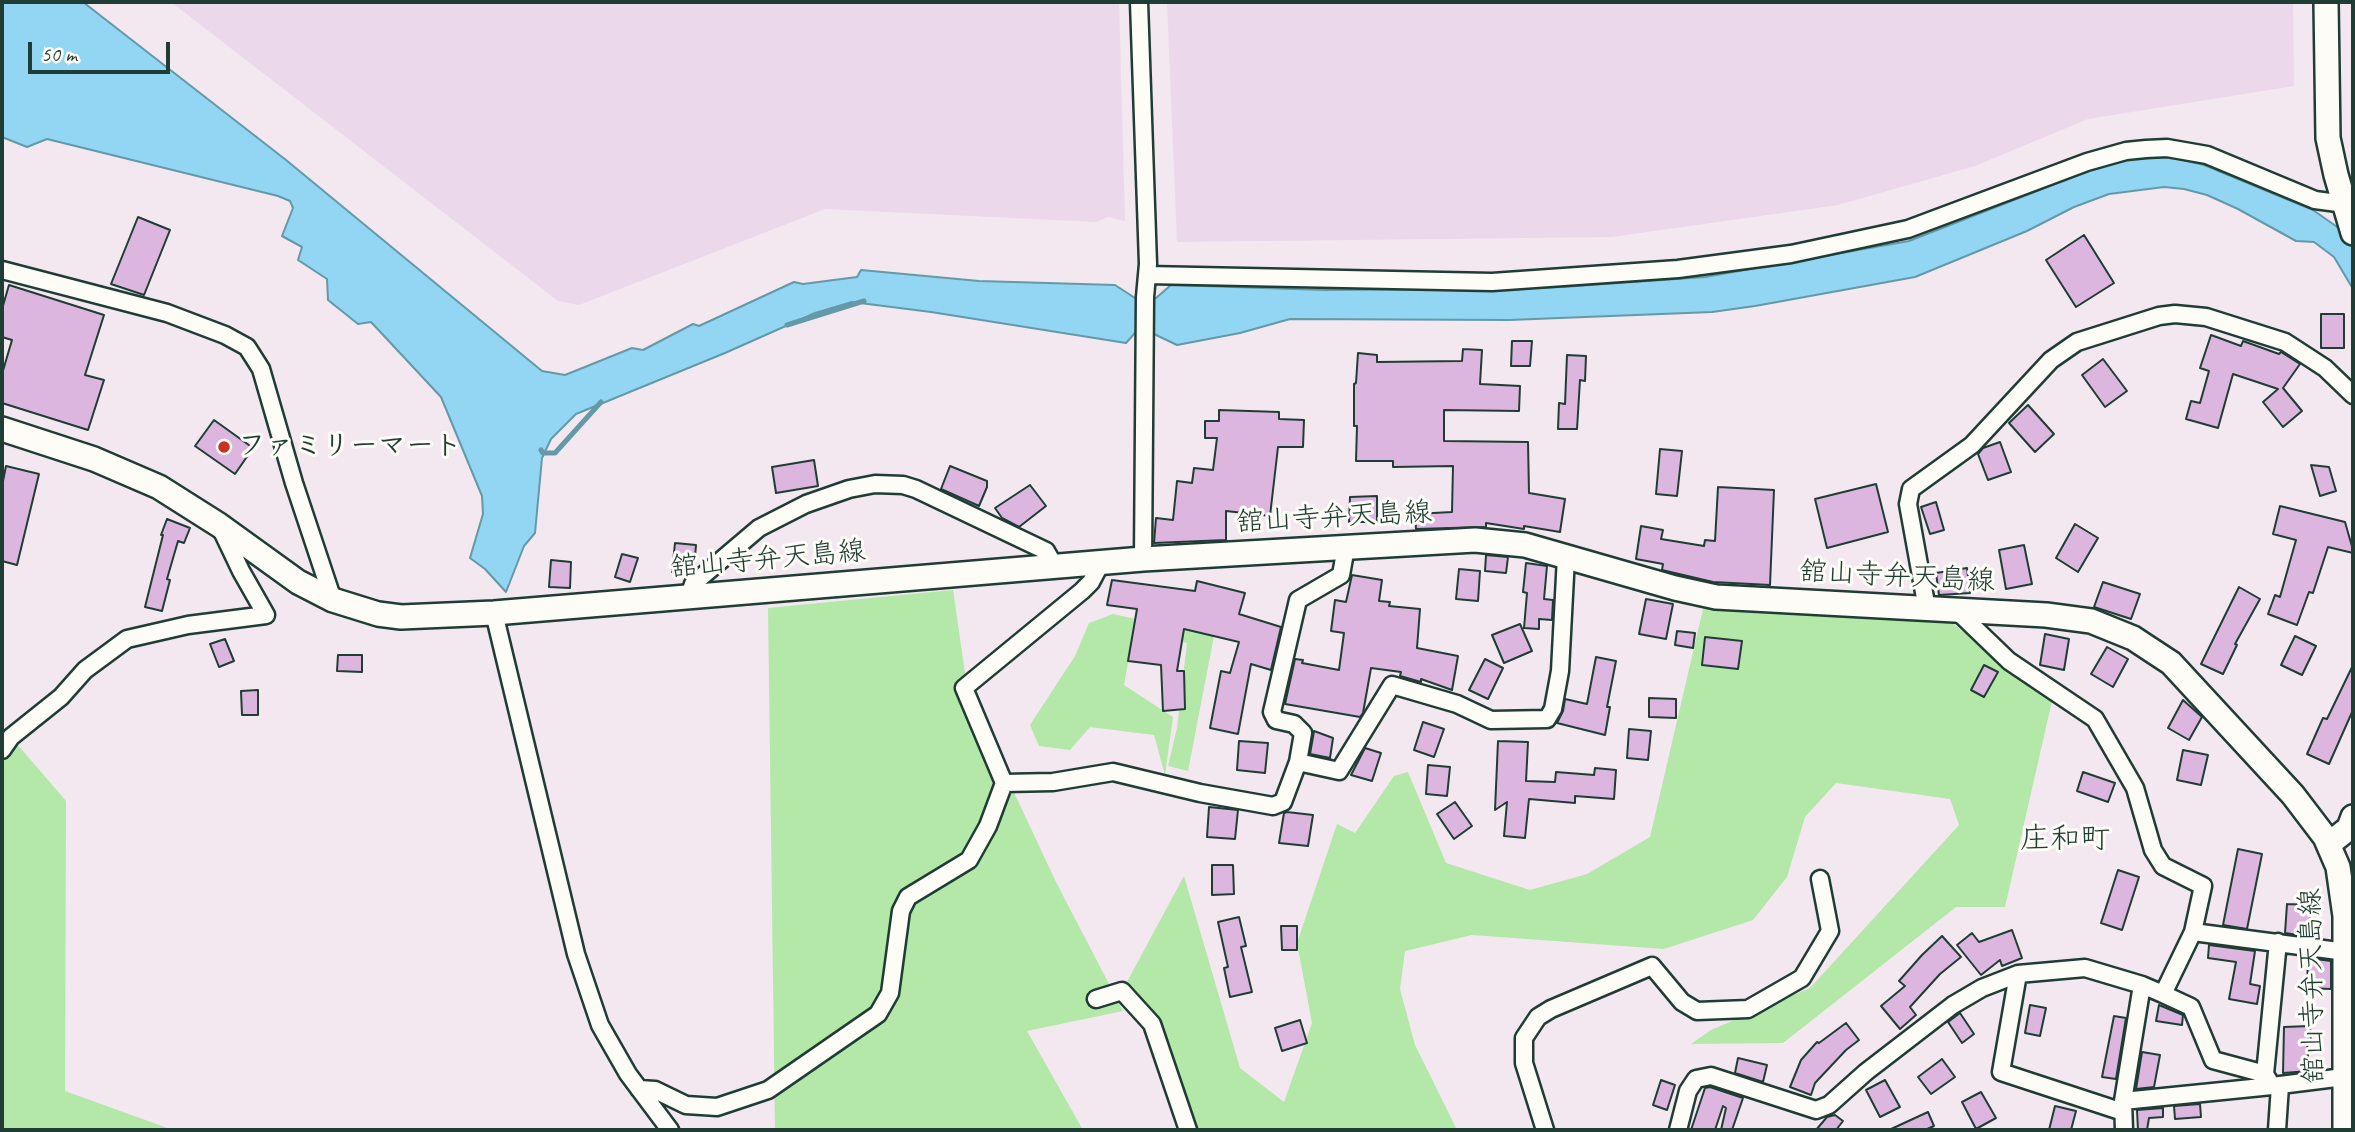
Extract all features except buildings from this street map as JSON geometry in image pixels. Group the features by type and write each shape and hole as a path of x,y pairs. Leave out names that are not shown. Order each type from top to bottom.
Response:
{"main road":[{"path":"2326,2 2328,138 2350,221"},
{"name":"舘山寺弁天島線","path":"2,429 127,472 169,493 219,525 298,582 333,600 378,614 401,617 494,612 1143,559 1492,540 1525,545 1716,597 2076,618 2112,628 2146,645 2171,663 2193,684 2316,822 2329,844 2342,883 2348,969 2349,1077 2345,1130"},
{"path":"2329,844 2349,828 2353,817"}],"street":[{"path":"1139,2 1147,275 1144,297 1143,559"},
{"path":"1147,275 1492,282 1678,269 1791,254 1901,231 2087,162 2126,151 2167,148 2207,155 2315,200 2350,221"},
{"path":"2,270 167,313 237,340 247,347 261,369 294,483 333,600"},
{"path":"1927,608 1908,504 1911,489 1972,445 2051,360 2077,342 2159,316 2175,314 2206,317 2285,342 2325,368 2353,395"},
{"path":"689,596 693,584 760,528 806,504 849,489 875,484 902,485 916,489 1046,551 1055,566"},
{"path":"2,750 11,737 61,697 85,670 127,639 188,625 266,615 219,525"},
{"path":"1003,783 1053,782 1113,772 1199,793 1273,806 1283,802 1298,761 1303,733 1294,724 1276,720 1272,712 1298,600 1341,575 1346,547"},
{"path":"1298,761 1339,771 1392,685 1457,704 1491,720 1547,719 1553,709 1560,671 1566,557"},
{"path":"639,1089 655,1090 686,1105 717,1107 768,1090 878,1014 890,993 901,911 908,897 969,860 988,826 1003,783 964,688 1082,591 1091,582 1101,563"},
{"path":"1956,610 2010,661 2095,719 2135,788 2153,850 2163,866 2203,886 2193,932 2163,994"},
{"path":"494,612 576,954 600,1025 639,1089 670,1130"},
{"path":"1545,1130 1524,1063 1524,1038 1538,1017 1652,965 1682,1002 1697,1011 1748,1009 1802,978 1830,931 1820,879"},
{"path":"2193,932 2278,942 2348,969"},
{"path":"2277,1130 2272,1082 2278,942"},
{"path":"1678,1130 1688,1091 1696,1079 1711,1076 1816,1110 1829,1105 1866,1072 1953,1005 1982,988 2018,974 2085,968 2142,985 2191,1007 2213,1060 2272,1082"},
{"path":"2018,974 2001,1072 2123,1106 2272,1082 2349,1077"},
{"path":"2124,1130 2123,1106 2142,985"},
{"path":"1096,999 1122,991 1152,1024 1188,1130"}],"shaded area":[{"path":"171,2 1119,2 1125,221 1108,217 1096,222 825,209 579,305 558,301"},
{"path":"1167,2 2293,2 2294,86 2088,119 1975,166 1838,205 1612,237 1177,242"}],"green space":[{"path":"953,590 965,688 1056,882 1123,1011 1027,1031 1083,1130 775,1130 768,608"},
{"path":"1703,609 1952,623 2052,701 2005,907 1956,907 1783,1043 1691,1044 1711,1030 1810,988 1959,825 1950,799 1836,783 1805,817 1787,877 1753,920 1664,949 1472,935 1405,951 1400,989 1415,1045 1457,1130 1195,1130 1176,1068 1122,991 1184,876 1240,1068 1284,1102 1312,1023 1297,943 1337,824 1355,833 1394,776 1408,772 1446,863 1530,890 1587,874 1650,837"},
{"path":"1113,614 1214,636 1188,771 1168,766 1177,728 1187,643 1134,629 1124,685 1173,717 1165,775 1154,735 1090,727 1070,750 1039,746 1030,725 1075,656 1089,623"},
{"path":"2,732 11,737 66,801 65,1091 173,1130 2,1130"}],"water":[{"path":"2,2 83,2 286,160 542,371 565,375 632,348 643,350 693,324 699,326 794,282 803,284 857,277 861,270 979,281 1115,285 1135,298 1156,298 1171,285 1325,290 1494,289 1705,277 1909,241 2106,164 2143,157 2171,157 2204,165 2313,210 2353,238 2353,289 2334,257 2314,242 2296,241 2207,195 2164,187 2109,194 1915,277 1712,312 1509,320 1290,319 1240,333 1177,345 1154,334 1135,333 1126,343 852,302 815,313 576,414 551,439 542,458 535,533 524,546 506,592 485,569 470,558 483,514 482,496 441,397 371,322 358,324 328,300 327,279 298,260 302,247 282,236 293,208 290,201 47,139 27,147 2,137"}],"waterway":[{"path":"787,325 864,301"},
{"path":"541,450 543,453 555,453 601,402"}],"place":[{"name":"ファミリーマート","path":"224,447"}],"district":[{"name":"庄和町","path":"2065,840"}]}
